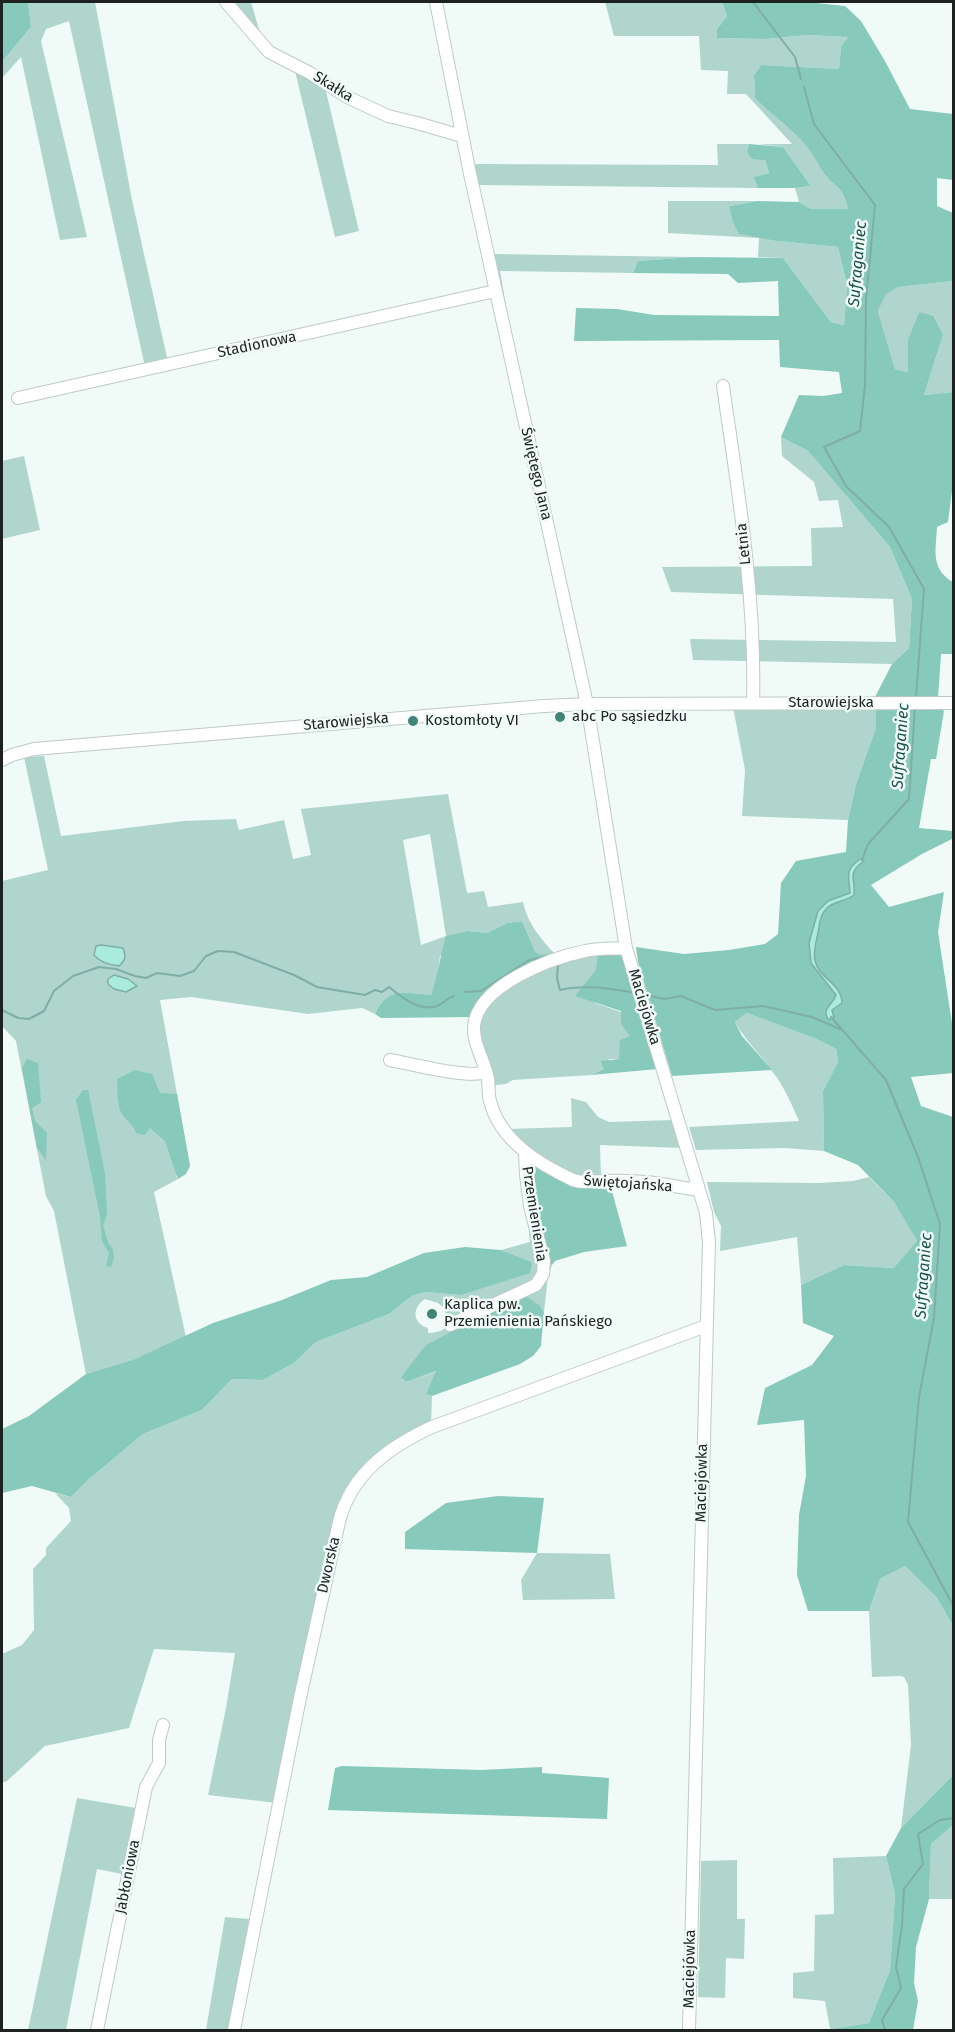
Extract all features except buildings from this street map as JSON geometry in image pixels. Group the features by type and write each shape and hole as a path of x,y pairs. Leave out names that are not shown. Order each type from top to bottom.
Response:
{"street":[{"name":"Skałka","path":"226,2 269,52 310,73 347,97 387,116 462,136"},
{"name":"Świętego Jana","path":"436,2 495,291 586,704 626,948"},
{"name":"Stadionowa","path":"18,398 495,291"},
{"name":"Letnia","path":"723,386 739,499 752,625 753,703"},
{"name":"Starowiejska","path":"2,760 34,749 300,725 586,704 954,703"},
{"name":"Świętojańska","path":"626,948 587,950 544,962 493,994 480,1010 474,1026 476,1045 485,1072 490,1103 510,1138 525,1153 576,1181 588,1183 647,1182 699,1190"},
{"name":"Maciejówka","path":"626,948 706,1213 709,1242 689,2031"},
{"path":"390,1060 465,1074 478,1075 485,1072"},
{"name":"Przemienienia","path":"450,1325 536,1284 543,1274 544,1261 529,1196 525,1153"},
{"name":"Dworska","path":"234,2031 300,1698 344,1504 349,1493 381,1456 407,1439 432,1427 706,1326"},
{"name":"Jabłoniowa","path":"97,2031 146,1787 159,1763 159,1740 162,1725"}],"shaded area":[{"path":"2,2 28,2 31,27 2,62"},
{"path":"28,2 95,2 132,200 168,362 145,367 69,21 46,29 41,41 87,237 60,240 21,57 2,78 2,62 31,27"},
{"path":"233,2 251,2 260,33"},
{"path":"605,2 722,2 727,16 717,29 718,38 766,39 807,35 848,37 841,46 839,69 761,65 754,75 755,98 807,147 825,175 842,193 848,209 811,209 799,202 795,188 811,186 783,147 759,144 792,144 746,94 727,94 728,71 701,70 699,36 614,36"},
{"path":"722,2 806,2 845,6 861,21 910,109 953,114 953,180 937,178 937,206 953,213 953,281 898,287 886,294 878,311 895,369 908,373 908,339 919,312 933,316 943,335 924,395 953,392 953,483 948,522 937,527 936,558 941,571 953,582 954,654 941,654 938,698 875,697 892,664 909,648 912,599 890,547 808,451 781,437 799,395 823,396 842,393 839,372 780,367 779,340 574,341 576,308 617,309 654,315 779,316 778,281 738,283 728,274 633,273 638,261 692,257 783,258 831,322 844,325 847,285 838,247 778,241 739,234 729,206 758,201 799,202 811,209 848,209 842,193 825,175 807,147 755,98 754,75 761,65 839,69 841,46 848,37 807,35 766,39 717,38 717,29 727,16"},
{"path":"295,71 325,87 359,231 335,237"},
{"path":"717,144 749,144 747,152 765,160 769,173 753,177 758,188 477,185 472,164 718,165"},
{"path":"749,144 783,147 811,186 758,188 753,177 769,173 765,160 752,159 747,152"},
{"path":"668,201 758,201 729,206 778,241 838,247 847,285 844,325 831,322 783,258 758,257 759,238 668,233"},
{"path":"492,254 692,257 638,261 633,273 500,271 506,306 503,307"},
{"path":"953,281 953,392 924,395 943,335 919,312 908,339 909,374 895,369 878,311 886,293 898,287"},
{"path":"781,437 808,451 890,547 912,599 909,648 892,664 693,660 690,639 896,642 893,599 671,592 662,567 812,566 811,528 843,527 838,500 819,501 814,482 782,456"},
{"path":"24,456 40,530 2,539 2,461"},
{"path":"733,707 876,707 876,728 856,784 848,820 742,816 745,770"},
{"path":"876,707 940,708 944,711 936,759 931,759 919,828 953,831 952,839 871,885 889,907 944,892 938,932 953,1030 953,1073 911,1077 921,1106 953,1117 953,1626 937,1598 905,1566 880,1579 869,1611 808,1611 797,1575 799,1515 806,1476 804,1420 757,1425 765,1388 812,1365 834,1336 803,1323 801,1285 844,1265 894,1268 917,1241 894,1202 858,1165 824,1151 823,1091 838,1062 836,1049 814,1038 747,1013 735,1022 742,1036 772,1070 672,1076 638,962 636,947 684,954 729,950 765,944 778,934 781,883 796,861 846,852 848,820 856,784 876,728"},
{"path":"44,756 61,836 184,821 236,819 239,830 284,820 293,859 311,855 301,809 448,794 467,893 484,891 488,907 523,902 536,931 557,956 538,955 522,921 507,923 487,933 469,931 440,956 431,995 398,993 391,995 385,999 375,1014 362,1008 308,1014 191,997 160,1000 190,1166 176,1176 178,1179 154,1192 186,1337 135,1359 86,1374 54,1211 46,1196 16,1041 2,1026 2,881 48,870 24,757","holes":["430,834 446,936 421,945 403,840"]},
{"path":"860,859 864,861 853,873 854,895 825,910 816,943 814,958 817,967 841,996 842,1003 832,1010 834,1017 829,1020 826,1010 836,995 811,963 809,943 818,911 828,901 850,893 850,870"},
{"path":"522,921 535,951 539,955 550,954 547,958 538,961 474,1017 381,1018 375,1014 385,999 391,995 405,993 431,995 446,936 469,931 487,933 507,923"},
{"path":"96,946 123,948 125,958 123,962 119,966 112,965 96,957 94,955"},
{"path":"622,952 658,1069 591,1075 604,1069 601,1061 619,1059 620,1040 630,1036 621,1024 621,1011 575,996 596,970 598,953"},
{"path":"598,953 595,1003 621,1012 631,1037 619,1059 609,1059 604,1069 591,1075 513,1080 506,1084 496,1085 494,1088 496,1101 477,1027 484,1012 496,997 545,965"},
{"path":"114,975 128,979 137,986 126,992 114,989 108,984 108,979"},
{"path":"747,1013 814,1038 836,1049 838,1062 823,1091 824,1151 785,1148 696,1150 689,1127 799,1121 780,1083 735,1022"},
{"path":"27,1059 38,1063 41,1102 32,1108 35,1121 47,1133 46,1160 37,1148 22,1068"},
{"path":"135,1070 152,1074 160,1093 177,1094 190,1166 186,1174 178,1179 165,1141 150,1128 145,1135 136,1133 120,1110 117,1079"},
{"path":"83,1090 88,1090 105,1173 107,1214 103,1225 113,1250 114,1258 111,1267 106,1266 109,1253 102,1241 100,1216 76,1100"},
{"path":"571,1098 586,1102 598,1117 609,1122 674,1120 683,1148 600,1145 601,1178 579,1179 531,1153 507,1129 572,1127"},
{"path":"531,1164 536,1164 569,1180 610,1184 627,1246 584,1252 555,1261 552,1265 547,1263 530,1196"},
{"path":"869,1177 894,1202 917,1241 895,1268 844,1265 801,1285 797,1237 720,1251 721,1226 714,1212 707,1182 819,1183 853,1181"},
{"path":"525,1194 547,1263 552,1265 548,1276 544,1312 540,1306 401,1376 406,1382 437,1371 426,1394 432,1396 431,1424 402,1438 341,1500 277,1803 208,1795 235,1653 154,1649 129,1728 45,1746 2,1783 2,1654 22,1645 34,1630 33,1569 46,1555 46,1548 71,1521 69,1508 55,1493 71,1497 143,1434 202,1410 232,1379 263,1380 294,1363 316,1342 389,1314 412,1296 425,1292 461,1295 532,1262 501,1250 530,1242","holes":["425,1299 438,1303 445,1309 447,1322 450,1325 434,1333 428,1333 428,1328 419,1323 417,1319 417,1307"]},
{"path":"465,1247 501,1250 532,1262 530,1273 461,1295 425,1292 412,1296 389,1314 316,1342 294,1363 263,1380 232,1379 202,1410 143,1434 71,1497 32,1486 2,1493 2,1429 29,1416 86,1374 135,1359 213,1323 282,1300 331,1280 367,1277 424,1253"},
{"path":"523,1294 540,1306 544,1312 541,1346 533,1356 520,1364 432,1396 426,1394 436,1371 406,1382 401,1377 426,1345"},
{"path":"498,1496 544,1498 537,1553 405,1549 405,1532 446,1503"},
{"path":"537,1553 610,1554 615,1599 523,1600 521,1580"},
{"path":"905,1566 937,1598 953,1626 953,1775 901,1828 911,1745 908,1685 904,1677 900,1676 872,1677 869,1611 880,1579"},
{"path":"342,1766 481,1770 542,1767 542,1773 609,1778 607,1819 328,1810 335,1768"},
{"path":"953,1775 953,1825 931,1844 929,1899 916,1947 914,1983 918,2001 913,2030 830,2030 869,2023 890,1970 895,1895 886,1856 901,1828"},
{"path":"77,1798 136,1808 122,1874 97,1869 66,2030 28,2030"},
{"path":"953,1825 953,1899 929,1899 931,1844"},
{"path":"886,1856 895,1895 890,1970 869,2023 830,2029 825,2001 793,1998 793,1973 814,1971 815,1915 834,1914 833,1858"},
{"path":"737,1860 737,1919 745,1919 744,1959 726,1958 725,1998 698,1997 701,1861"},
{"path":"225,1917 249,1919 230,2030 206,2030"}],"waterway":[{"name":"Sufraganiec","path":"753,2 795,57 801,79"},
{"name":"Sufraganiec","path":"804,87 814,124 875,205 866,299 865,385 860,431 824,447 846,486 889,527 924,589 916,697"},
{"name":"Sufraganiec","path":"862,860 868,844 909,799 915,706"},
{"path":"2,1010 18,1018 29,1019 44,1011 54,991 73,976 99,967 116,969 146,978 157,973 180,976 194,971 206,956 218,951 234,952 294,975 317,987 365,995 375,990 382,992 389,987 411,1002 424,1007 437,1006 454,996"},
{"path":"465,992 481,991 529,960 546,957"},
{"path":"558,964 557,978 560,990 598,987 635,993"},
{"path":"646,995 664,999 681,996 715,1010 763,1006 812,1017 840,1029"},
{"name":"Sufraganiec","path":"831,1017 886,1080 918,1157 940,1224 934,1318 919,1397 908,1522 954,1607"},
{"name":"Sufraganiec","path":"885,2030 882,2020 901,1988 896,1967 904,1889 923,1864 918,1834 940,1820 954,1818"}],"place":[{"name":"abc Po sąsiedzku","path":"560,717"},
{"name":"Kostomłoty VI","path":"413,721"},
{"name":"Kaplica pw. Przemienienia Pańskiego","path":"432,1314"}]}
